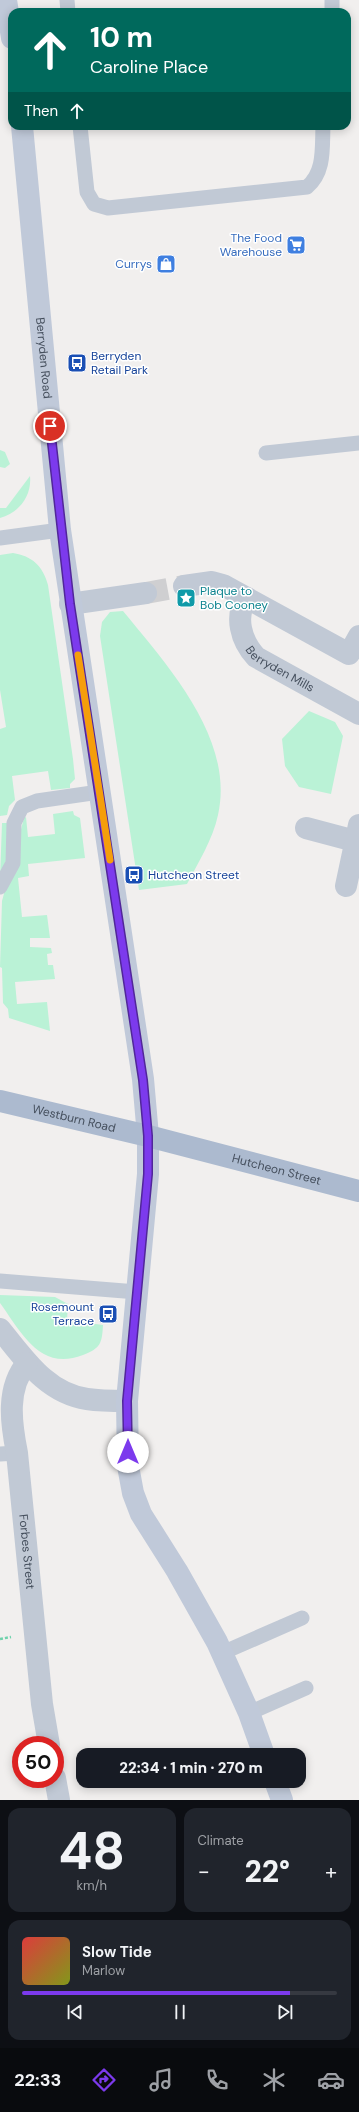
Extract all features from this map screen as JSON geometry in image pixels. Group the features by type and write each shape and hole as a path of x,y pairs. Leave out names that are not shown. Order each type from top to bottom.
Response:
{"main road":[{"path":"6,0 8,13"},
{"name":"Berryden Road","path":"22,130 60,530 143,1080 148,1136 148,1174 127,1401 128,1466 133,1493 141,1514 199,1608 222,1653 249,1713 262,1748"},
{"name":"Westburn Road","path":"0,1101 148,1136"},
{"name":"Hutcheon Street","path":"148,1136 359,1191"},
{"path":"278,1788 282,1800"}],"street":[{"path":"184,586 212,582 223,585 246,598 356,650"},
{"path":"70,604 146,593"},
{"name":"Berryden Mills","path":"246,598 241,605 240,619 244,639 250,650 260,659 359,714"},
{"path":"306,828 357,833 346,886"},
{"path":"0,1329 44,1380 64,1393 86,1399 127,1401"},
{"name":"Forbes Street","path":"27,1362 15,1381 12,1396 13,1434 8,1454 47,1736"},
{"path":"57,1788 59,1800"}],"lane":[{"path":"80,130 87,192 94,204 108,208 307,187 316,180 320,168 323,130"},
{"path":"266,453 359,444"},
{"path":"0,538 60,530"},
{"path":"0,887 13,863 14,823 22,807 37,801 99,792"},
{"path":"0,1281 137,1292"},
{"path":"222,1653 302,1618"},
{"path":"249,1713 306,1688"}],"green space":[{"path":"0,450 5,452 10,464 5,468 0,467"},
{"path":"30,476 29,490 23,503 7,516 0,518 0,508 6,508"},
{"path":"13,553 20,554 36,563 43,572 48,585 75,779 70,784 70,788 51,790 48,771 12,776 15,800 9,806 7,815 0,816 0,729 6,727 0,690 0,555"},
{"path":"123,611 159,655 194,705 207,732 217,759 221,787 216,824 209,842 187,884 139,890 100,636 102,622 110,612"},
{"path":"309,711 335,722 343,736 331,794 299,787 285,766 282,739"},
{"path":"73,811 74,815 80,818 85,858 28,864 29,876 18,878 22,917 47,915 50,938 30,938 30,947 51,948 52,953 47,954 48,965 53,965 55,979 15,982 17,1004 47,1002 50,1031 9,1018 8,1009 3,1003 2,968 0,967 2,901 24,818 26,817 28,837 55,834 53,814"},
{"path":"2,823 7,823 8,855 0,879"},
{"path":"0,1295 55,1297 68,1304 67,1320 103,1325 101,1341 94,1350 68,1359 55,1358 43,1354 24,1337 0,1303"}],"tunnel":[{"path":"146,593 184,586"}],"slow traffic":[{"path":"78,655 110,860"}],"place":[{"name":"The Food Warehouse","path":"296,245"},
{"name":"Currys","path":"166,264"},
{"name":"Berryden Retail Park","path":"77,363"},
{"name":"Plaque to Bob Cooney","path":"186,598"},
{"name":"Hutcheon Street","path":"134,875"},
{"name":"Rosemount Terrace","path":"108,1314"}],"route":[{"path":"50,426 55,486 70,604 143,1080 148,1136 148,1174 127,1401 128,1452"}]}
